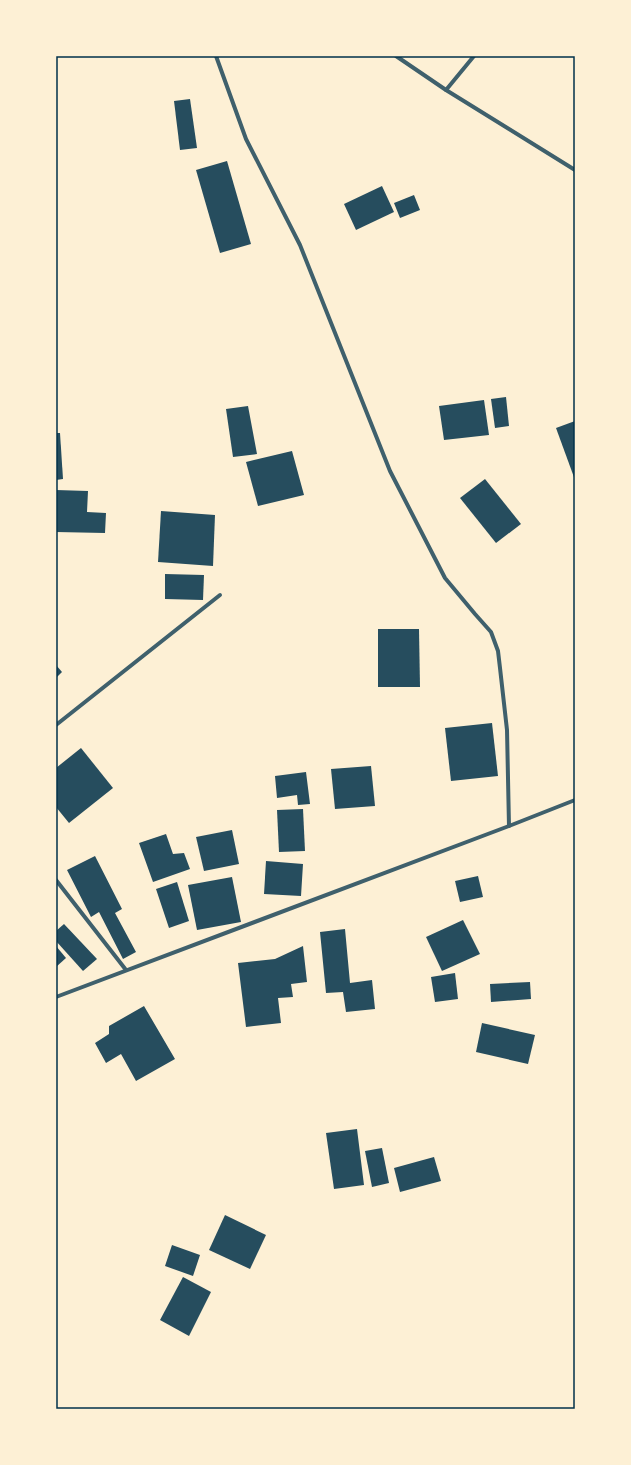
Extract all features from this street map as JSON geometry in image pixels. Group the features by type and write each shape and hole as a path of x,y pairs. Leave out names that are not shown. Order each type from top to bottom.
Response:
{"street":[{"path":"216,56 246,139 300,245 390,471 445,578 491,632 499,656 506,722 510,826"},
{"path":"396,56 446,90 575,170"},
{"path":"446,90 474,56"},
{"path":"56,725 220,595"},
{"path":"56,997 510,826 575,800"},
{"path":"56,880 126,970"}],"building":[{"path":"190,99 197,148 180,150 174,101"},
{"path":"227,161 251,244 220,253 196,170"},
{"path":"382,186 394,212 356,230 344,204"},
{"path":"414,195 420,210 400,218 394,203"},
{"path":"506,397 509,426 495,428 491,399"},
{"path":"484,400 489,435 444,440 439,406"},
{"path":"248,406 257,454 233,457 226,409"},
{"path":"575,421 575,480 556,428"},
{"path":"56,433 60,433 63,479 56,480"},
{"path":"292,451 304,495 258,506 246,462"},
{"path":"485,479 521,524 496,543 460,498"},
{"path":"56,490 88,491 87,512 106,513 105,533 56,532"},
{"path":"161,511 215,515 213,566 158,562"},
{"path":"165,574 204,575 203,600 165,599"},
{"path":"378,629 419,629 420,687 378,687"},
{"path":"56,665 62,672 56,678"},
{"path":"492,723 498,776 451,781 445,728"},
{"path":"81,748 113,788 69,823 56,807 56,768"},
{"path":"371,766 375,806 335,809 331,769"},
{"path":"306,772 310,804 298,805 297,795 277,798 275,776"},
{"path":"303,809 305,851 279,852 277,810"},
{"path":"232,830 239,864 204,871 196,837"},
{"path":"166,834 173,854 184,853 190,869 153,882 139,843"},
{"path":"95,856 122,909 115,913 136,952 123,959 99,912 91,917 67,870"},
{"path":"266,861 303,864 301,896 264,894"},
{"path":"478,876 483,897 460,902 455,881"},
{"path":"232,877 241,922 197,930 188,885"},
{"path":"177,882 189,921 169,928 156,889"},
{"path":"463,920 480,954 442,971 426,937"},
{"path":"64,924 97,959 83,971 56,941 56,931"},
{"path":"345,929 350,983 372,980 375,1009 346,1012 343,992 326,993 320,932"},
{"path":"56,946 66,958 56,967"},
{"path":"303,946 307,982 291,984 293,997 278,998 281,1023 246,1027 238,963 275,959"},
{"path":"455,973 458,999 435,1002 431,977"},
{"path":"530,982 531,999 491,1002 490,984"},
{"path":"144,1006 175,1059 136,1081 121,1054 106,1063 95,1043 109,1034 109,1026"},
{"path":"482,1023 535,1035 528,1064 476,1052"},
{"path":"357,1129 364,1185 334,1189 326,1133"},
{"path":"382,1148 389,1183 372,1187 365,1151"},
{"path":"434,1157 441,1181 400,1192 394,1168"},
{"path":"225,1215 266,1235 250,1269 209,1250"},
{"path":"172,1245 200,1255 193,1276 165,1266"},
{"path":"183,1277 211,1292 189,1336 160,1320"}]}
